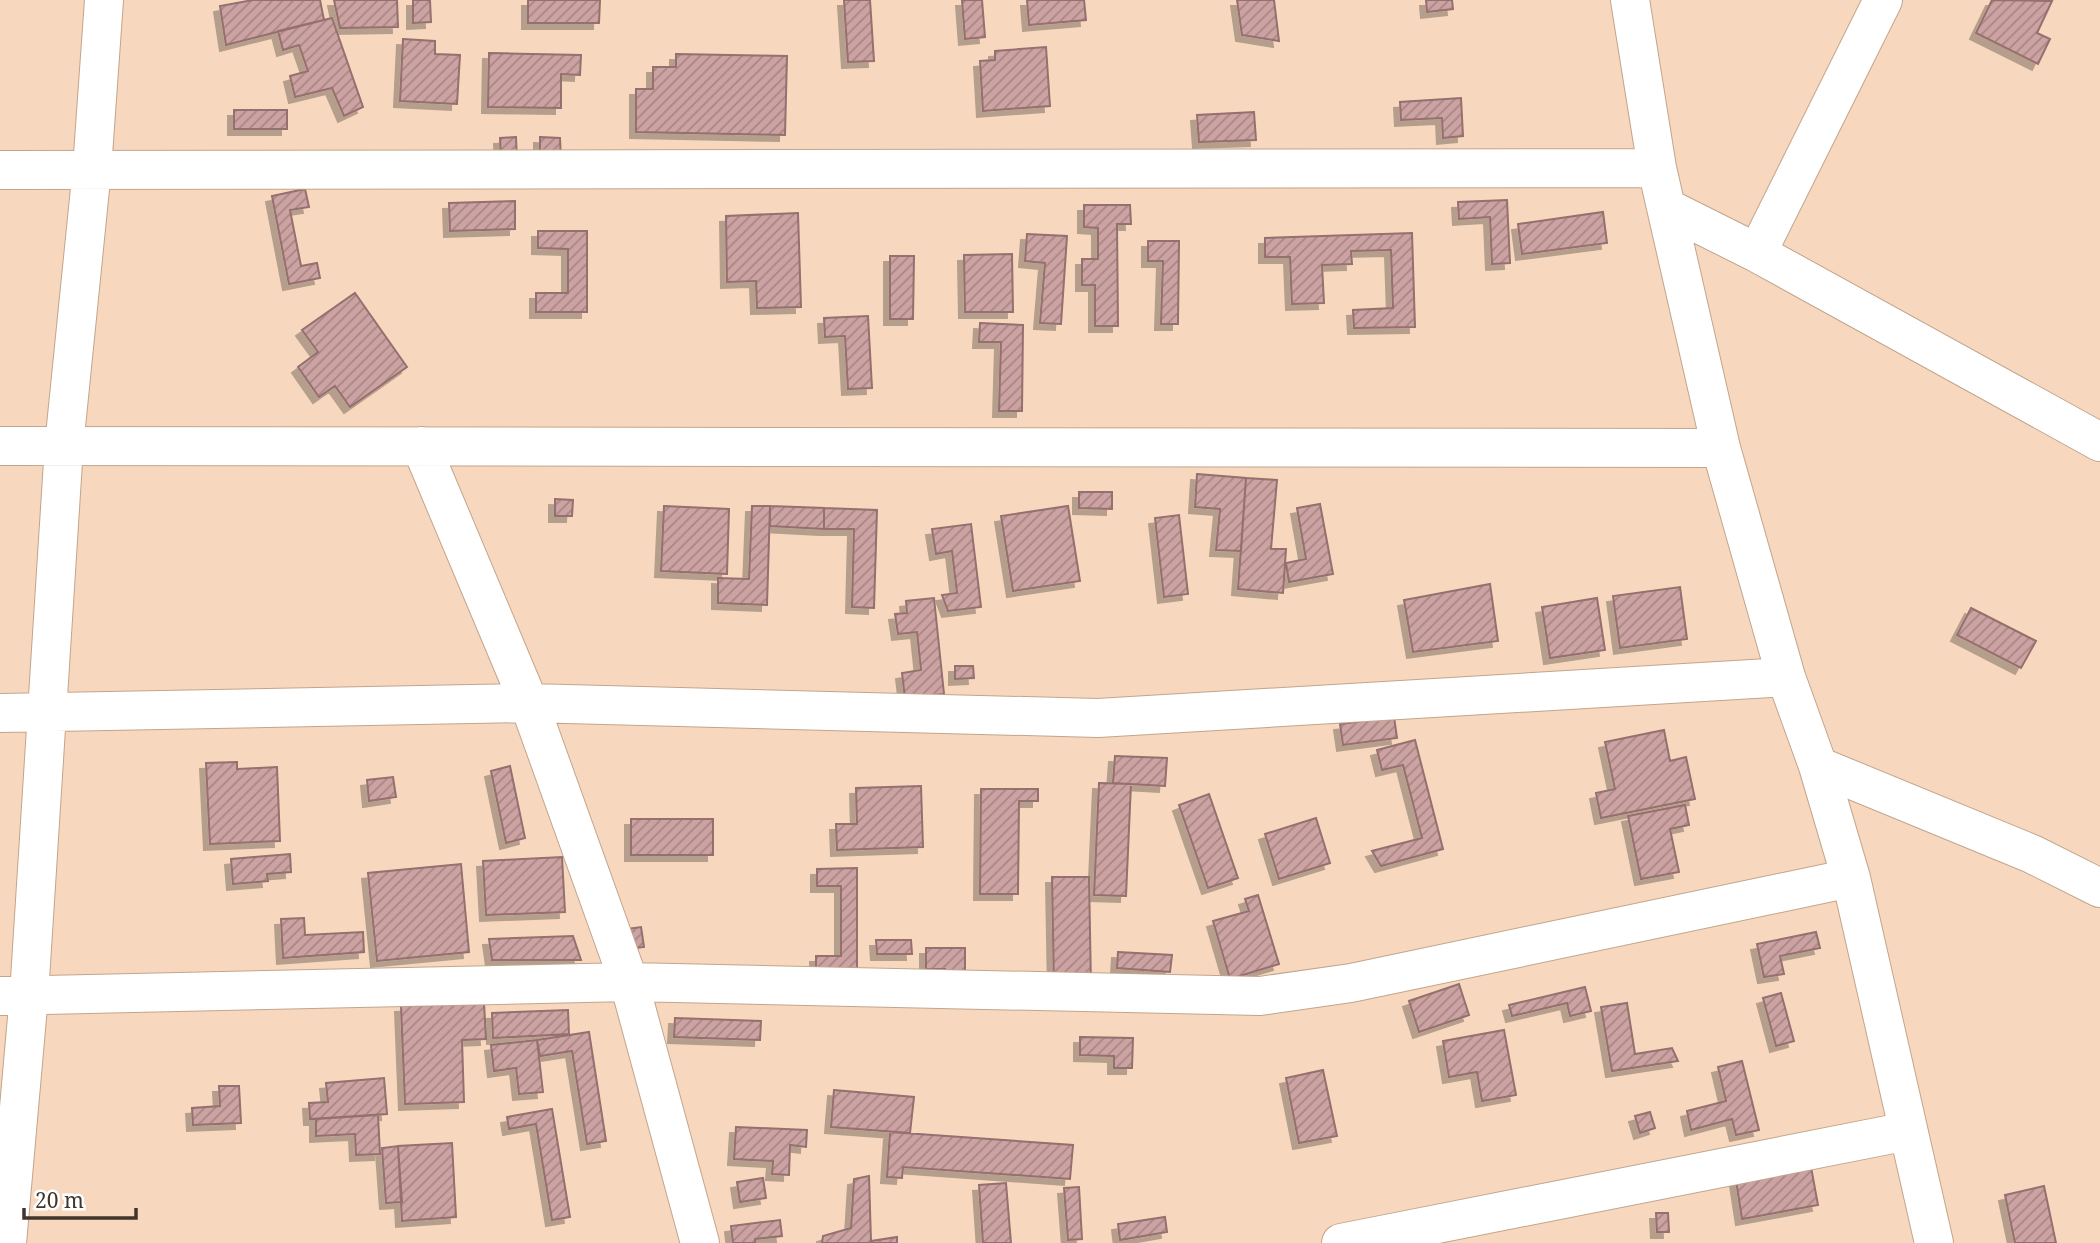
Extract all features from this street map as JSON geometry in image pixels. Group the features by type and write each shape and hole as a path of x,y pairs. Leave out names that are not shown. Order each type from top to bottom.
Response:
{"street":[{"path":"7,1243 14,996 47,712 64,446 92,169 104,0"},
{"path":"1630,0 1657,167 1721,448 1787,677 1818,766 1851,878 1934,1243"},
{"path":"1757,253 1883,0"},
{"path":"0,170 1657,167"},
{"path":"1667,208 1757,253 2099,438"},
{"path":"0,446 1721,448"},
{"path":"421,446 529,703 629,982 700,1243"},
{"path":"0,713 529,703 1098,718 1787,677"},
{"path":"1818,766 2032,854 2100,888"},
{"path":"14,996 629,982 1260,996 1351,983 1851,878"},
{"path":"1341,1243 1908,1130"}],"building":[{"path":"253,0 320,0 324,20 226,45 220,6"},
{"path":"334,0 397,0 398,27 340,28"},
{"path":"413,0 430,0 431,22 413,23"},
{"path":"528,0 600,0 599,23 528,23"},
{"path":"844,0 870,0 874,61 848,62"},
{"path":"962,0 982,0 985,37 965,39"},
{"path":"1027,0 1084,0 1086,20 1029,25"},
{"path":"1237,0 1274,0 1279,41 1242,35"},
{"path":"1426,0 1452,0 1453,9 1427,12"},
{"path":"1992,0 2052,1 2037,33 2050,39 2038,64 1976,33"},
{"path":"332,18 363,107 344,116 332,88 295,97 290,76 308,71 299,45 283,50 278,31"},
{"path":"403,39 435,41 435,54 460,55 457,104 400,101"},
{"path":"1046,47 1050,106 983,111 980,61 995,60 995,51"},
{"path":"489,53 581,55 580,75 561,74 561,108 488,107"},
{"path":"676,54 787,56 785,135 636,132 636,89 653,89 653,67 676,67"},
{"path":"1461,98 1463,136 1443,138 1442,118 1401,120 1400,102"},
{"path":"234,110 287,110 287,129 234,129"},
{"path":"1254,112 1256,140 1199,142 1197,115"},
{"path":"516,137 517,161 501,161 500,138"},
{"path":"540,137 560,138 561,161 540,161"},
{"path":"305,189 309,207 290,210 301,266 317,263 320,278 289,284 272,196"},
{"path":"1507,200 1510,263 1492,264 1490,217 1459,219 1458,202"},
{"path":"515,201 515,229 450,231 449,203"},
{"path":"1084,205 1130,205 1131,224 1117,224 1118,326 1095,326 1095,285 1082,285 1082,259 1098,259 1098,228 1084,227"},
{"path":"1603,212 1607,243 1522,254 1518,224"},
{"path":"798,213 801,307 757,308 756,281 727,282 726,216"},
{"path":"538,231 587,231 587,312 536,312 536,293 568,293 568,249 538,248"},
{"path":"1412,233 1415,327 1354,328 1353,310 1393,308 1391,250 1351,251 1352,264 1322,265 1324,303 1292,304 1290,257 1265,257 1265,238"},
{"path":"1027,234 1067,236 1061,324 1040,323 1045,263 1025,261"},
{"path":"1148,241 1179,241 1178,324 1161,324 1163,261 1148,261"},
{"path":"1012,254 1013,312 965,312 964,255"},
{"path":"890,256 914,256 913,319 890,319"},
{"path":"355,293 407,367 350,407 335,386 319,397 298,367 318,352 302,330"},
{"path":"868,316 872,388 848,389 845,336 825,337 824,318"},
{"path":"980,323 1023,325 1022,411 999,411 1001,342 979,342"},
{"path":"1197,474 1246,478 1241,551 1216,550 1220,509 1195,507"},
{"path":"1246,478 1277,480 1271,549 1286,549 1283,593 1238,589"},
{"path":"1079,492 1112,492 1112,509 1079,508"},
{"path":"555,499 573,500 572,516 555,516"},
{"path":"1320,504 1333,574 1289,582 1286,563 1306,559 1297,508"},
{"path":"664,506 729,509 727,574 661,571"},
{"path":"752,506 770,506 767,605 718,603 718,578 749,579"},
{"path":"770,506 824,508 824,529 770,526"},
{"path":"1068,506 1080,581 1013,591 1001,516"},
{"path":"824,508 877,510 874,608 852,607 854,529 824,529"},
{"path":"1179,515 1188,594 1164,597 1155,518"},
{"path":"971,524 981,607 948,611 942,595 957,593 952,551 936,554 932,529"},
{"path":"1490,584 1498,641 1413,652 1404,600"},
{"path":"1680,587 1687,639 1620,648 1613,596"},
{"path":"934,598 944,694 905,698 902,673 921,670 917,632 898,634 895,614 907,613 906,601"},
{"path":"1597,598 1605,650 1550,658 1542,607"},
{"path":"1971,608 2036,641 2021,668 1957,635"},
{"path":"955,666 973,666 974,678 955,679"},
{"path":"1394,717 1397,738 1343,745 1340,724"},
{"path":"1664,730 1670,761 1686,757 1695,799 1601,818 1596,793 1615,789 1605,742"},
{"path":"1415,740 1443,849 1381,866 1372,851 1422,838 1403,765 1382,770 1377,750"},
{"path":"1115,756 1167,758 1165,786 1113,783"},
{"path":"237,762 237,769 277,767 280,841 210,844 206,763"},
{"path":"510,766 525,838 506,843 491,771"},
{"path":"393,777 396,797 369,801 367,780"},
{"path":"1099,783 1131,784 1126,896 1094,895"},
{"path":"921,786 923,847 837,850 836,824 857,824 856,788"},
{"path":"981,789 1038,789 1038,801 1019,801 1018,894 980,894"},
{"path":"1209,794 1238,878 1208,888 1179,805"},
{"path":"1685,805 1689,825 1670,829 1679,872 1641,879 1628,816"},
{"path":"1316,818 1330,863 1279,879 1265,834"},
{"path":"631,819 713,819 713,855 631,855"},
{"path":"290,854 291,872 267,874 268,881 233,884 231,859"},
{"path":"562,857 565,912 486,915 483,861"},
{"path":"461,864 469,952 377,961 368,873"},
{"path":"857,868 857,974 816,974 816,956 841,956 841,886 817,886 817,869"},
{"path":"1052,877 1089,877 1091,986 1054,987"},
{"path":"1258,895 1279,964 1230,979 1213,921 1249,911 1245,899"},
{"path":"304,918 305,935 363,932 364,952 283,958 281,919"},
{"path":"641,927 644,947 629,949 626,929"},
{"path":"1816,932 1820,948 1780,956 1784,974 1764,977 1757,944"},
{"path":"573,936 581,960 492,960 489,939"},
{"path":"876,940 911,940 912,954 877,954"},
{"path":"926,948 965,948 965,988 945,988 945,969 926,969"},
{"path":"1118,952 1172,955 1170,972 1117,968"},
{"path":"1459,984 1469,1015 1419,1032 1409,1001"},
{"path":"1585,987 1591,1011 1570,1016 1567,1003 1512,1016 1509,1005"},
{"path":"1781,993 1794,1041 1776,1046 1763,998"},
{"path":"484,1003 486,1039 462,1040 464,1102 405,1104 401,1006"},
{"path":"1627,1003 1635,1054 1672,1048 1678,1061 1612,1071 1601,1007"},
{"path":"568,1010 569,1034 493,1038 492,1013"},
{"path":"675,1018 761,1021 760,1040 674,1037"},
{"path":"1504,1030 1516,1095 1482,1101 1477,1072 1449,1077 1443,1041"},
{"path":"589,1032 606,1141 587,1144 572,1051 540,1056 537,1040"},
{"path":"1080,1037 1133,1038 1132,1068 1114,1068 1114,1056 1080,1055"},
{"path":"537,1040 543,1092 519,1094 516,1068 494,1071 491,1045"},
{"path":"1742,1061 1759,1130 1736,1135 1732,1119 1691,1130 1687,1111 1726,1101 1718,1067"},
{"path":"1323,1070 1337,1136 1299,1143 1286,1078"},
{"path":"384,1078 387,1114 310,1119 309,1103 328,1102 326,1083"},
{"path":"219,1086 239,1086 241,1123 193,1125 192,1108 220,1106"},
{"path":"834,1090 914,1097 910,1133 831,1127"},
{"path":"552,1109 570,1217 552,1220 536,1124 509,1129 507,1117"},
{"path":"1650,1112 1655,1128 1640,1133 1635,1116"},
{"path":"378,1115 380,1154 356,1155 355,1134 316,1136 316,1119"},
{"path":"736,1127 807,1130 806,1147 790,1145 789,1175 772,1174 773,1161 734,1159"},
{"path":"890,1132 1073,1145 1070,1179 903,1167 902,1178 887,1177"},
{"path":"452,1143 456,1217 402,1221 398,1146"},
{"path":"398,1146 402,1202 386,1203 382,1148"},
{"path":"1811,1167 1818,1205 1742,1219 1736,1180"},
{"path":"869,1176 871,1241 897,1237 897,1243 822,1243 823,1236 851,1228 854,1179"},
{"path":"763,1178 766,1198 740,1202 737,1182"},
{"path":"1006,1183 1011,1243 983,1243 979,1185"},
{"path":"2044,1186 2056,1243 2015,1243 2005,1195"},
{"path":"1079,1187 1082,1239 1068,1240 1064,1188"},
{"path":"1656,1213 1668,1213 1669,1232 1657,1232"},
{"path":"1165,1217 1167,1232 1120,1240 1118,1224"},
{"path":"780,1220 782,1236 755,1239 755,1243 733,1243 731,1226"}]}
